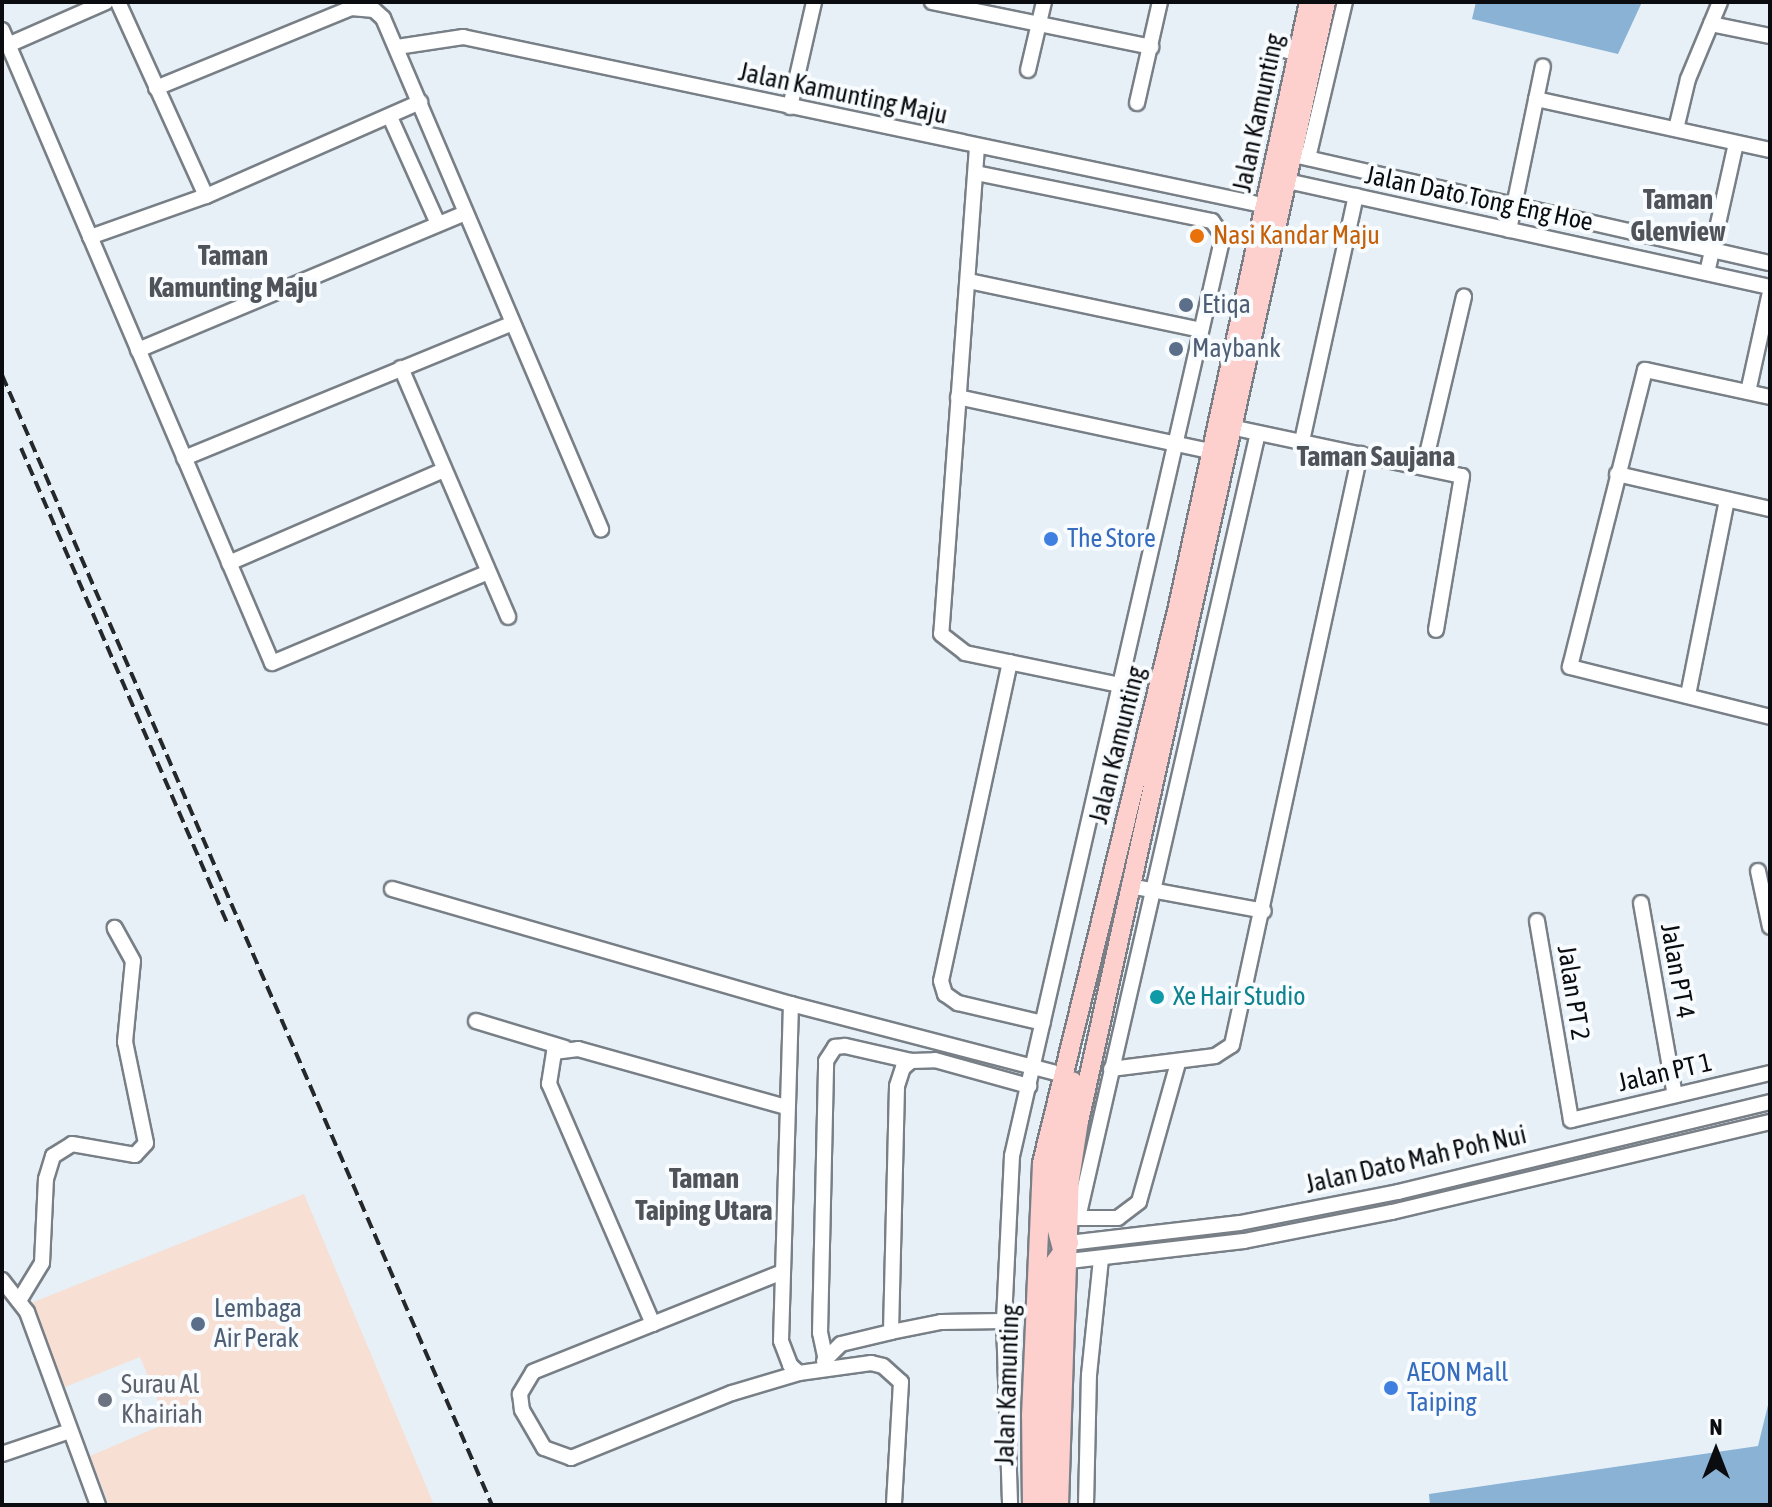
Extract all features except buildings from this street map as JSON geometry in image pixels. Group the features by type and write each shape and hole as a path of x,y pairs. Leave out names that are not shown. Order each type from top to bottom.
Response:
{"main road":[{"name":"Jalan Kamunting","path":"1292,154 1290,52 1309,2"},
{"name":"Jalan Kamunting","path":"1059,1505 1067,1252 1079,1121 1231,427 1279,179 1292,154 1326,2"},
{"name":"Jalan Kamunting","path":"1032,1505 1040,1183 1063,1075 1177,611 1210,451 1273,207"},
{"path":"1044,1505 1049,1339 1055,1262 1067,1252 1055,1224 1056,1185 1074,1070 1072,1046"}],"street":[{"path":"8,45 106,2"},
{"path":"118,2 206,196"},
{"path":"790,107 814,2"},
{"path":"932,2 1151,47"},
{"path":"1028,70 1044,2"},
{"path":"1137,103 1160,2"},
{"path":"1345,2 1292,154 1770,263"},
{"path":"1676,129 1688,79 1720,2"},
{"path":"156,88 351,8 374,10 397,47 511,324 601,529"},
{"path":"1711,24 1770,36"},
{"path":"2,30 272,663 488,572"},
{"name":"Jalan Kamunting Maju","path":"397,47 463,37 1273,207"},
{"path":"1509,230 1543,66"},
{"path":"1536,99 1770,150"},
{"path":"90,237 206,196 420,102"},
{"path":"390,117 438,224"},
{"path":"1707,273 1736,143"},
{"path":"977,147 969,281 939,624 945,642 954,649 1120,685"},
{"path":"976,173 1212,221 1223,236 1174,442 1080,873 1012,1156 1004,1321 1010,1505"},
{"name":"Jalan Dato Tong Eng Hoe","path":"1279,179 1707,273 1770,290"},
{"path":"1302,441 1356,196"},
{"path":"138,350 465,213"},
{"path":"969,281 1201,330"},
{"path":"1748,392 1770,290"},
{"path":"1424,467 1464,297"},
{"path":"184,458 511,324"},
{"path":"401,368 508,617"},
{"path":"1770,397 1645,370 1570,667 1770,717"},
{"path":"958,397 1210,451"},
{"path":"1231,427 1462,476 1436,630"},
{"path":"1178,1063 1139,1202 1118,1218 1078,1218 1150,890 1258,433"},
{"path":"1111,1069 1215,1056 1232,1045 1264,911 1360,454"},
{"path":"229,563 444,470"},
{"path":"1617,474 1770,509"},
{"path":"1688,695 1727,500"},
{"path":"1010,662 941,981 945,994 958,1003 1043,1023"},
{"path":"1758,871 1770,927"},
{"path":"1129,886 1264,911"},
{"path":"392,889 791,1004 1063,1075"},
{"name":"Jalan PT 4","path":"1641,903 1675,1095"},
{"name":"Jalan PT 2","path":"1537,921 1571,1120"},
{"path":"20,1299 42,1263 46,1179 53,1156 72,1144 135,1155 146,1143 125,1042 133,961 115,928"},
{"path":"791,1004 780,1273 781,1341 790,1365 799,1373"},
{"path":"476,1021 786,1107"},
{"path":"889,1056 900,1033"},
{"path":"822,1373 825,1356 820,1333 826,1061 835,1047 845,1046 911,1061 935,1060 1029,1086"},
{"path":"565,1048 549,1061 549,1084 653,1324"},
{"path":"891,1332 897,1086 900,1073 911,1061"},
{"name":"Jalan PT 1","path":"1571,1120 1770,1073"},
{"name":"Jalan Dato Mah Poh Nui","path":"1067,1252 1358,1200 1770,1102"},
{"name":"Jalan Dato Mah Poh Nui","path":"1067,1252 1101,1259 1244,1241 1392,1212 1770,1122"},
{"path":"1086,1505 1089,1375 1101,1259"},
{"path":"780,1273 533,1372 524,1381 522,1410 544,1448 554,1456 585,1456 732,1393 799,1373 822,1373 871,1363 883,1366 901,1382 894,1505"},
{"path":"2,1280 20,1299 98,1505"},
{"path":"825,1356 841,1344 941,1322 1004,1321"},
{"path":"2,1454 70,1431"}],"shaded area":[{"path":"1476,2 1642,2 1618,54 1472,19"},
{"path":"304,1194 434,1505 109,1505 90,1456 167,1423 140,1357 65,1387 31,1303"},
{"path":"1770,1397 1770,1505 1430,1505 1429,1494 1758,1446"}],"railway":[{"path":"2,375 492,1505"},
{"path":"21,448 228,925"}],"place":[{"name":"Nasi Kandar Maju","path":"1197,236"},
{"name":"Etiqa","path":"1186,305"},
{"name":"Maybank","path":"1176,349"},
{"name":"The Store","path":"1051,539"},
{"name":"Xe Hair Studio","path":"1157,997"},
{"name":"Lembaga Air Perak","path":"198,1324"},
{"name":"AEON Mall Taiping","path":"1391,1388"},
{"name":"Surau Al Khairiah","path":"105,1400"}],"district":[{"name":"Taman Glenview","path":"1678,215"},
{"name":"Taman Kamunting Maju","path":"233,271"},
{"name":"Taman Saujana","path":"1376,456"},
{"name":"Taman Taiping Utara","path":"704,1194"}]}
